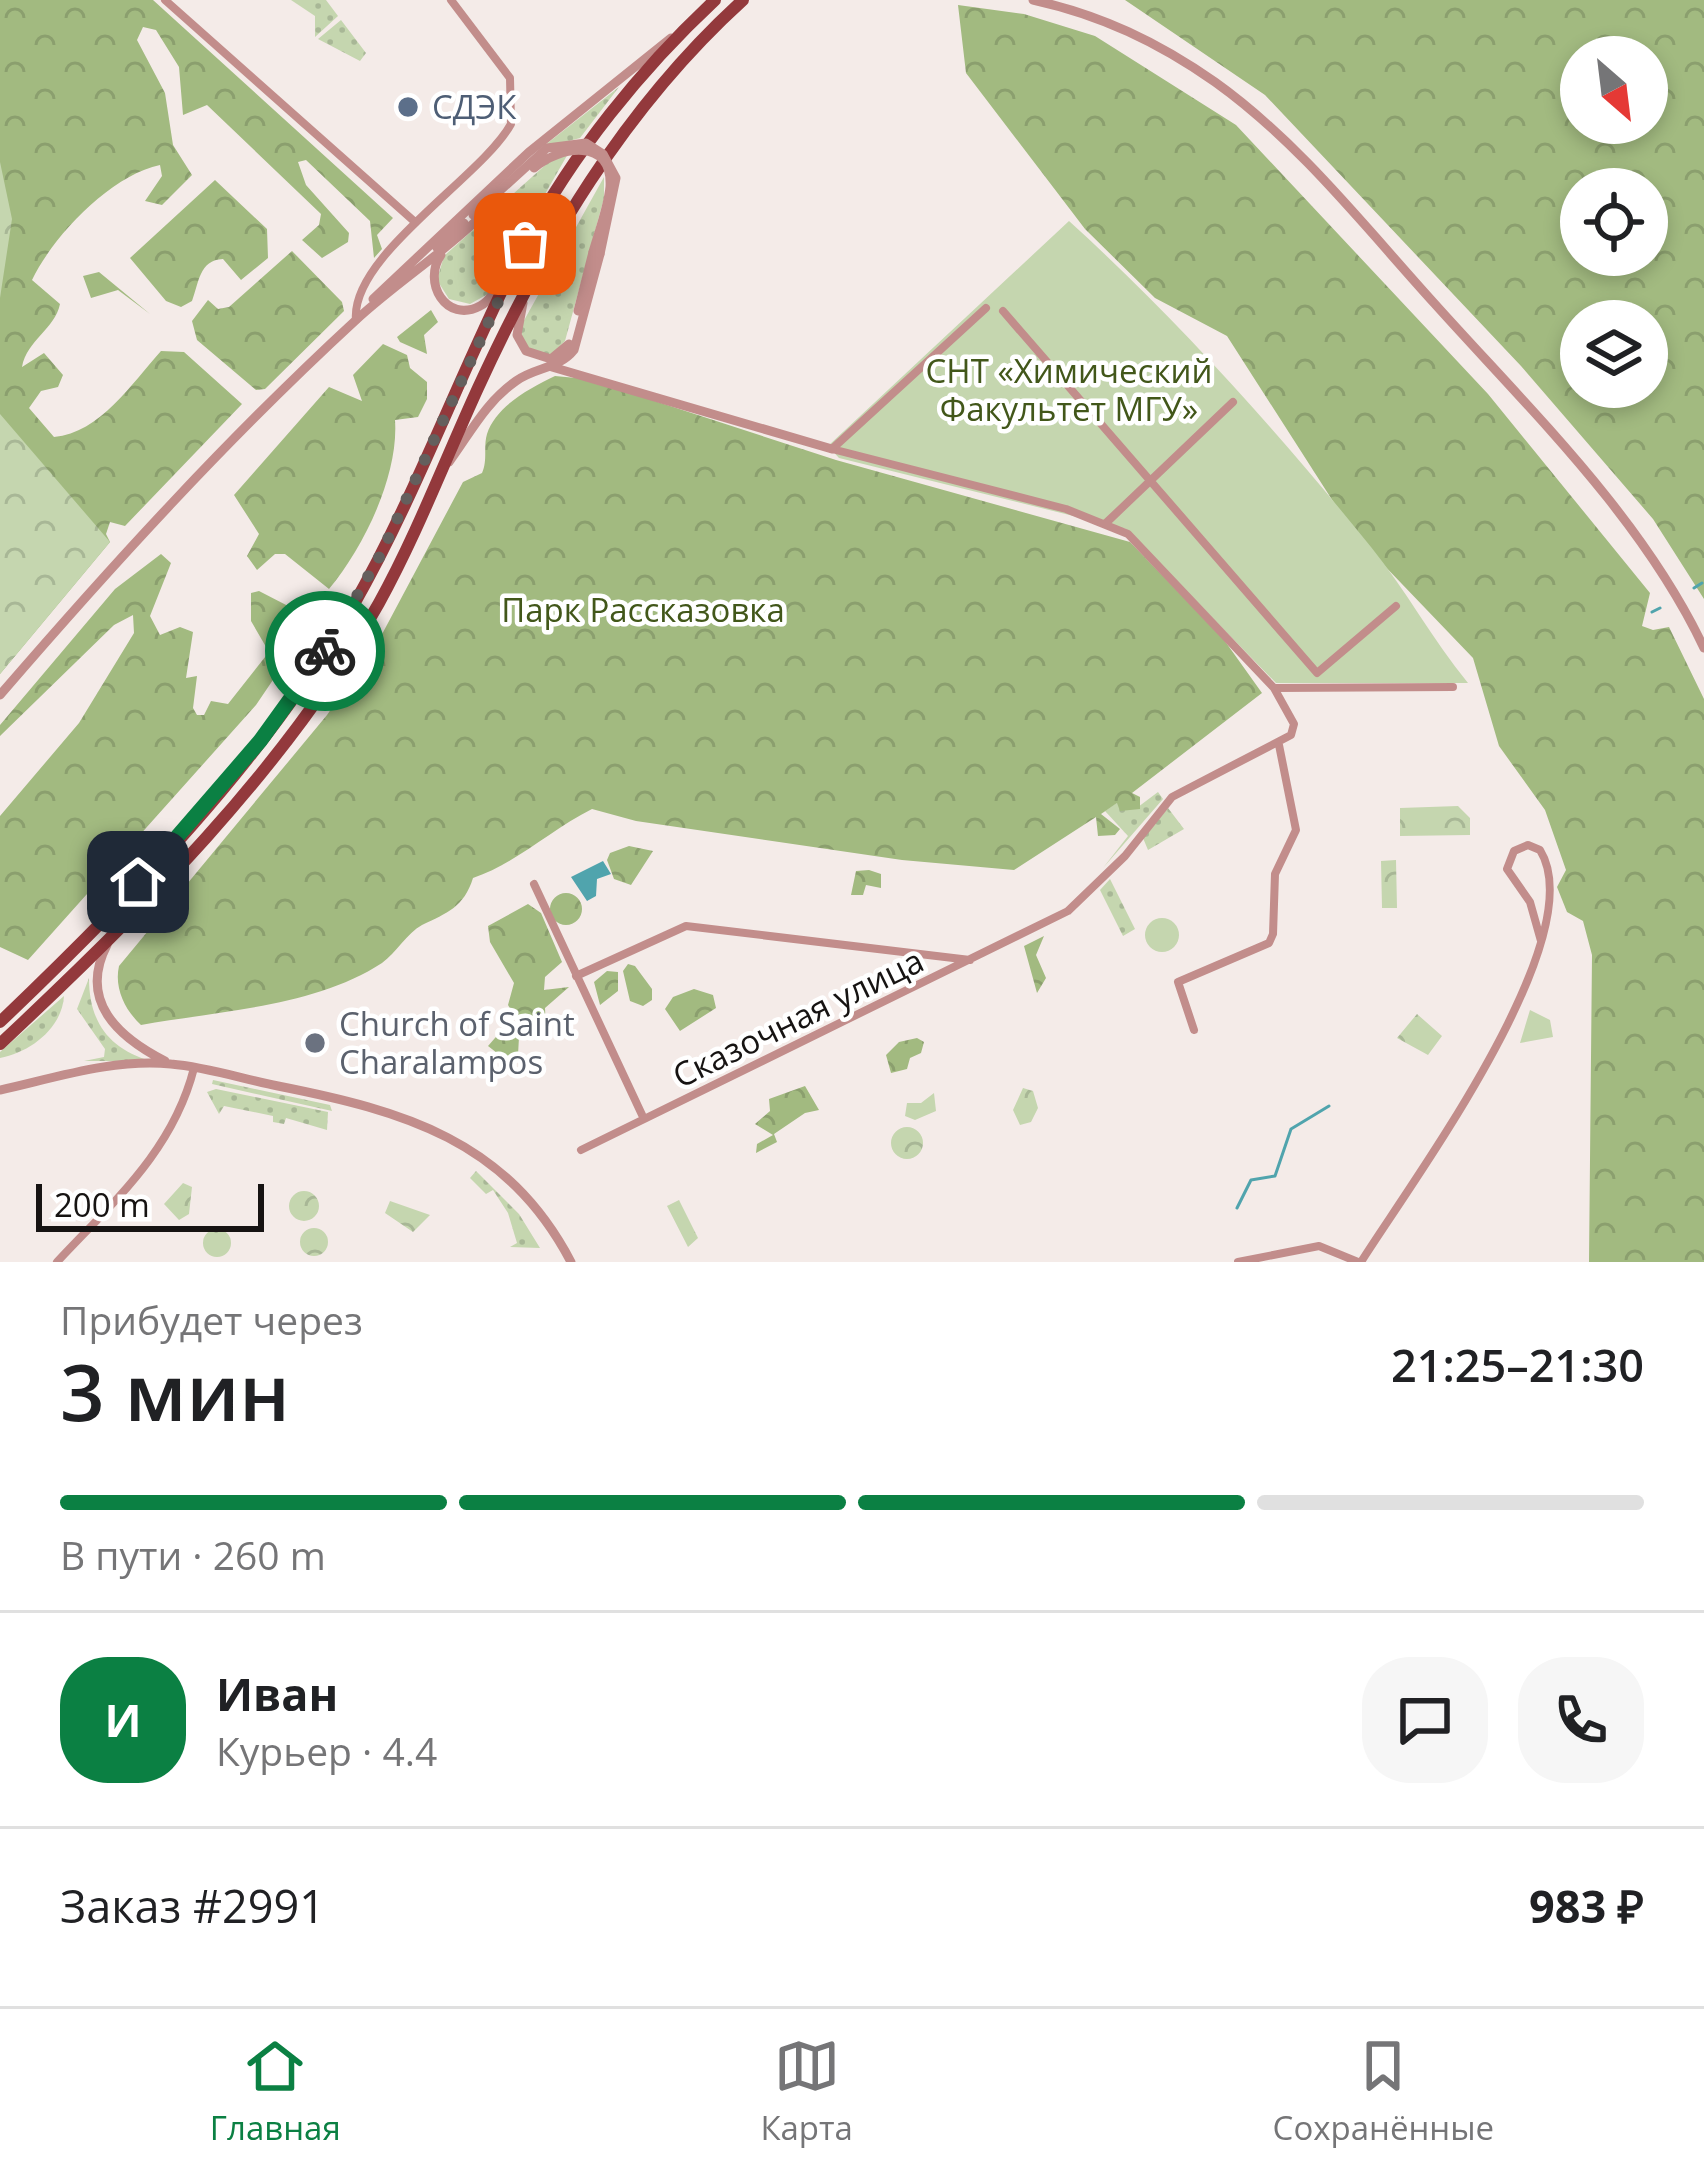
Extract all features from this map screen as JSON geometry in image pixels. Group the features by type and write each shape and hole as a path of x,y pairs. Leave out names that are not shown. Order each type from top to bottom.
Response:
{"main road":[{"path":"0,1022 144,876 305,681 381,554 525,244 596,135 715,0"},
{"path":"0,1044 111,938 228,808 328,683 391,581 564,220 627,125 742,0"}],"street":[{"path":"165,0 415,221"},
{"path":"356,320 361,291 415,221 500,140 513,115 510,78 451,0"},
{"path":"1033,0 1078,10 1141,37 1204,75 1264,122 1598,489 1674,592 1704,648"},
{"path":"0,694 133,542 373,301 529,152 690,24"},
{"path":"373,301 553,152 581,148 600,160 610,182 574,350 552,367 521,377 491,402 442,471"},
{"path":"475,217 434,266 433,284 444,302 466,310 487,302 525,244"},
{"path":"356,320 448,247"},
{"path":"525,296 517,332 521,346 540,359 559,356 570,342 597,253"},
{"path":"832,448 986,308"},
{"path":"1003,311 1317,673 1396,606"},
{"path":"574,350 586,373"},
{"path":"552,367 1106,523 1128,534 1274,688 1294,724 1280,745 1296,830 1276,874 1273,934 1269,943 1178,982 1194,1030"},
{"path":"1106,523 1232,402"},
{"path":"1274,688 1453,688"},
{"name":"Сказочная улица","path":"581,1150 972,961 1075,906 1185,789 1280,745"},
{"path":"1238,1262 1319,1246 1359,1262 1492,1055 1541,941 1550,907 1547,862 1535,847 1520,847 1509,856 1507,869 1529,902 1541,941"},
{"name":"Сказочная улица","path":"534,884 644,1119"},
{"name":"Сказочная улица","path":"576,976 686,926 972,961"},
{"path":"111,938 97,973 102,1009 127,1040 170,1064"},
{"path":"0,1090 91,1070 170,1064 377,1106 431,1127 481,1157 515,1186 567,1261"},
{"path":"57,1262 157,1155 180,1113 194,1069"}],"green space":[{"path":"0,0 153,0 393,218 377,235 382,249 374,258 370,221 306,160 298,162 306,185 349,233 348,242 322,258 302,240 319,225 321,214 207,105 183,115 179,67 156,30 143,27 137,40 165,93 173,145 192,175 162,205 145,201 162,176 160,165 141,171 104,194 54,245 32,280 60,304 22,367 44,353 63,375 58,387 41,391 29,408 54,437 71,433 114,404 161,351 184,352 242,404 125,526 110,522 106,534 110,542 0,674"},
{"path":"291,0 326,0 338,16 315,37 315,16"},
{"path":"1125,0 1704,0 1704,599 1653,519 1521,366 1265,95"},
{"path":"958,5 1024,14 1095,36 1236,125 1488,394 1650,593 1642,626 1669,627 1704,699 1704,1262 1589,1262 1592,955 1583,921 1567,912 1557,887 1566,870 1545,810 1499,746 1473,658 1354,534 1227,336 1155,298 1085,229 966,73"},
{"path":"341,20 366,53 360,61 318,39"},
{"path":"619,87 580,138 540,149"},
{"path":"569,152 488,294 470,304 449,299 437,280 444,256 552,159"},
{"path":"0,162 12,219 0,298"},
{"path":"604,177 604,198 565,341 552,354 534,354 521,340 522,324"},
{"path":"215,180 267,229 268,258 241,280 223,259 209,263 192,301 181,307 166,301 130,258"},
{"name":"СНТ «Химический Факультет МГУ»","path":"1069,221 1188,337 1300,461 1384,563 1468,683 1276,683 1126,529 839,458 828,446"},
{"path":"292,251 342,302 344,311 265,389 256,390 197,340 192,321 208,300 218,309 229,307"},
{"path":"99,272 150,314 118,290 91,298 83,276"},
{"path":"431,310 438,322 424,335 427,354 400,342 397,337"},
{"path":"383,344 407,355 410,368 427,382 427,399 418,417 395,420 385,487 355,553 329,589 285,554 275,554 257,570 247,556 259,534 234,495 329,387 362,401 353,375"},
{"name":"Парк Рассказовка","path":"555,376 587,379 836,460 1130,542 1222,637 1262,693 1132,793 1140,797 1140,809 1120,811 1117,803 1101,814 1120,829 1115,835 1098,836 1096,817 1014,870 902,860 636,821 592,809 473,878 454,908 417,929 382,963 356,978 265,1005 141,1025 122,998 119,966 327,715 380,638 463,482 482,473 491,424 525,392"},
{"path":"0,414 110,542 0,674"},
{"path":"161,554 171,563 150,616 160,635 180,627 193,632 186,678 197,676 193,708 197,715 204,715 211,701 228,704 269,652 251,621 251,593 259,591 290,607 308,597 319,612 256,705 28,960 0,947 0,816 79,723 134,633 133,615 114,625 0,736 0,725 115,589"},
{"path":"1158,792 1163,799 1103,868 1128,836 1105,811 1127,796 1138,807"},
{"path":"1458,806 1470,818 1470,835 1400,836 1400,808"},
{"path":"1168,808 1184,829 1148,850 1143,838"},
{"path":"629,846 653,851 631,885 614,879 607,860 610,853"},
{"path":"1396,860 1397,908 1382,908 1381,861"},
{"path":"856,871 881,874 881,888 866,885 863,895 851,895"},
{"path":"1110,879 1135,929 1123,936 1100,890"},
{"path":"566,893 578,897 582,909 578,921 566,925 554,921 550,909 554,897"},
{"path":"528,904 541,913 562,962 545,977 544,990 569,987 545,1008 546,1030 529,1040 508,1005 514,983 490,942 488,926"},
{"path":"1162,918 1174,923 1179,935 1174,947 1162,952 1150,947 1145,935 1150,923"},
{"path":"1044,936 1036,955 1046,978 1037,993 1024,946"},
{"path":"628,964 635,966 652,989 652,1000 643,1006 630,1001 623,971"},
{"path":"607,971 618,972 618,991 600,1005 594,982"},
{"path":"89,978 93,1008 104,1032 124,1049 151,1061 84,1061 104,1057 105,1049 77,1009"},
{"path":"694,989 713,995 716,1008 680,1031 665,1009 673,997"},
{"path":"64,996 58,1018 43,1037 0,1058 0,1052"},
{"path":"1530,1010 1550,1020 1553,1037 1520,1043"},
{"path":"1417,1014 1442,1036 1428,1055 1397,1038"},
{"path":"502,1030 519,1037 518,1055 501,1056 488,1046"},
{"path":"917,1038 924,1042 921,1053 910,1058 907,1069 891,1073 886,1055 899,1042"},
{"path":"213,1080 330,1105 332,1111 212,1084"},
{"path":"805,1086 819,1110 805,1113 774,1134 777,1142 756,1153 757,1144 773,1135 755,1124 770,1111 769,1099"},
{"path":"1023,1088 1033,1091 1038,1108 1031,1122 1020,1125 1013,1110"},
{"path":"216,1089 328,1112 327,1130 286,1118 284,1124 273,1122 273,1116 224,1106 219,1114 207,1092"},
{"path":"934,1093 936,1111 915,1120 905,1116 907,1103 921,1103"},
{"path":"907,1127 918,1132 923,1143 918,1154 907,1159 896,1154 891,1143 896,1132"},
{"path":"476,1171 519,1214 540,1248 510,1247 517,1243 508,1213 493,1190 486,1194 470,1178"},
{"path":"183,1183 192,1187 189,1214 179,1220 164,1204"},
{"path":"304,1191 315,1195 319,1206 315,1217 304,1221 293,1217 289,1206 293,1195"},
{"path":"679,1200 698,1238 688,1247 667,1206"},
{"path":"390,1201 430,1215 413,1232 385,1213"},
{"path":"314,1228 324,1232 328,1242 324,1252 314,1256 304,1252 300,1242 304,1232"},
{"path":"217,1229 227,1233 231,1243 227,1253 217,1257 207,1253 203,1243 207,1233"}],"water":[{"path":"603,861 611,874 597,879 596,896 587,901 571,877"}],"waterway":[{"path":"1694,588 1702,583"},
{"path":"1652,612 1660,608"},
{"path":"1237,1208 1251,1180 1275,1176 1291,1129 1329,1106"}],"way so far":[{"path":"325,651 381,554 525,244"}],"place":[{"name":"СДЭК","path":"408,107"},
{"name":"Church of Saint Charalampos","path":"315,1043"}],"route":[{"path":"138,882 260,741 325,651"}]}
